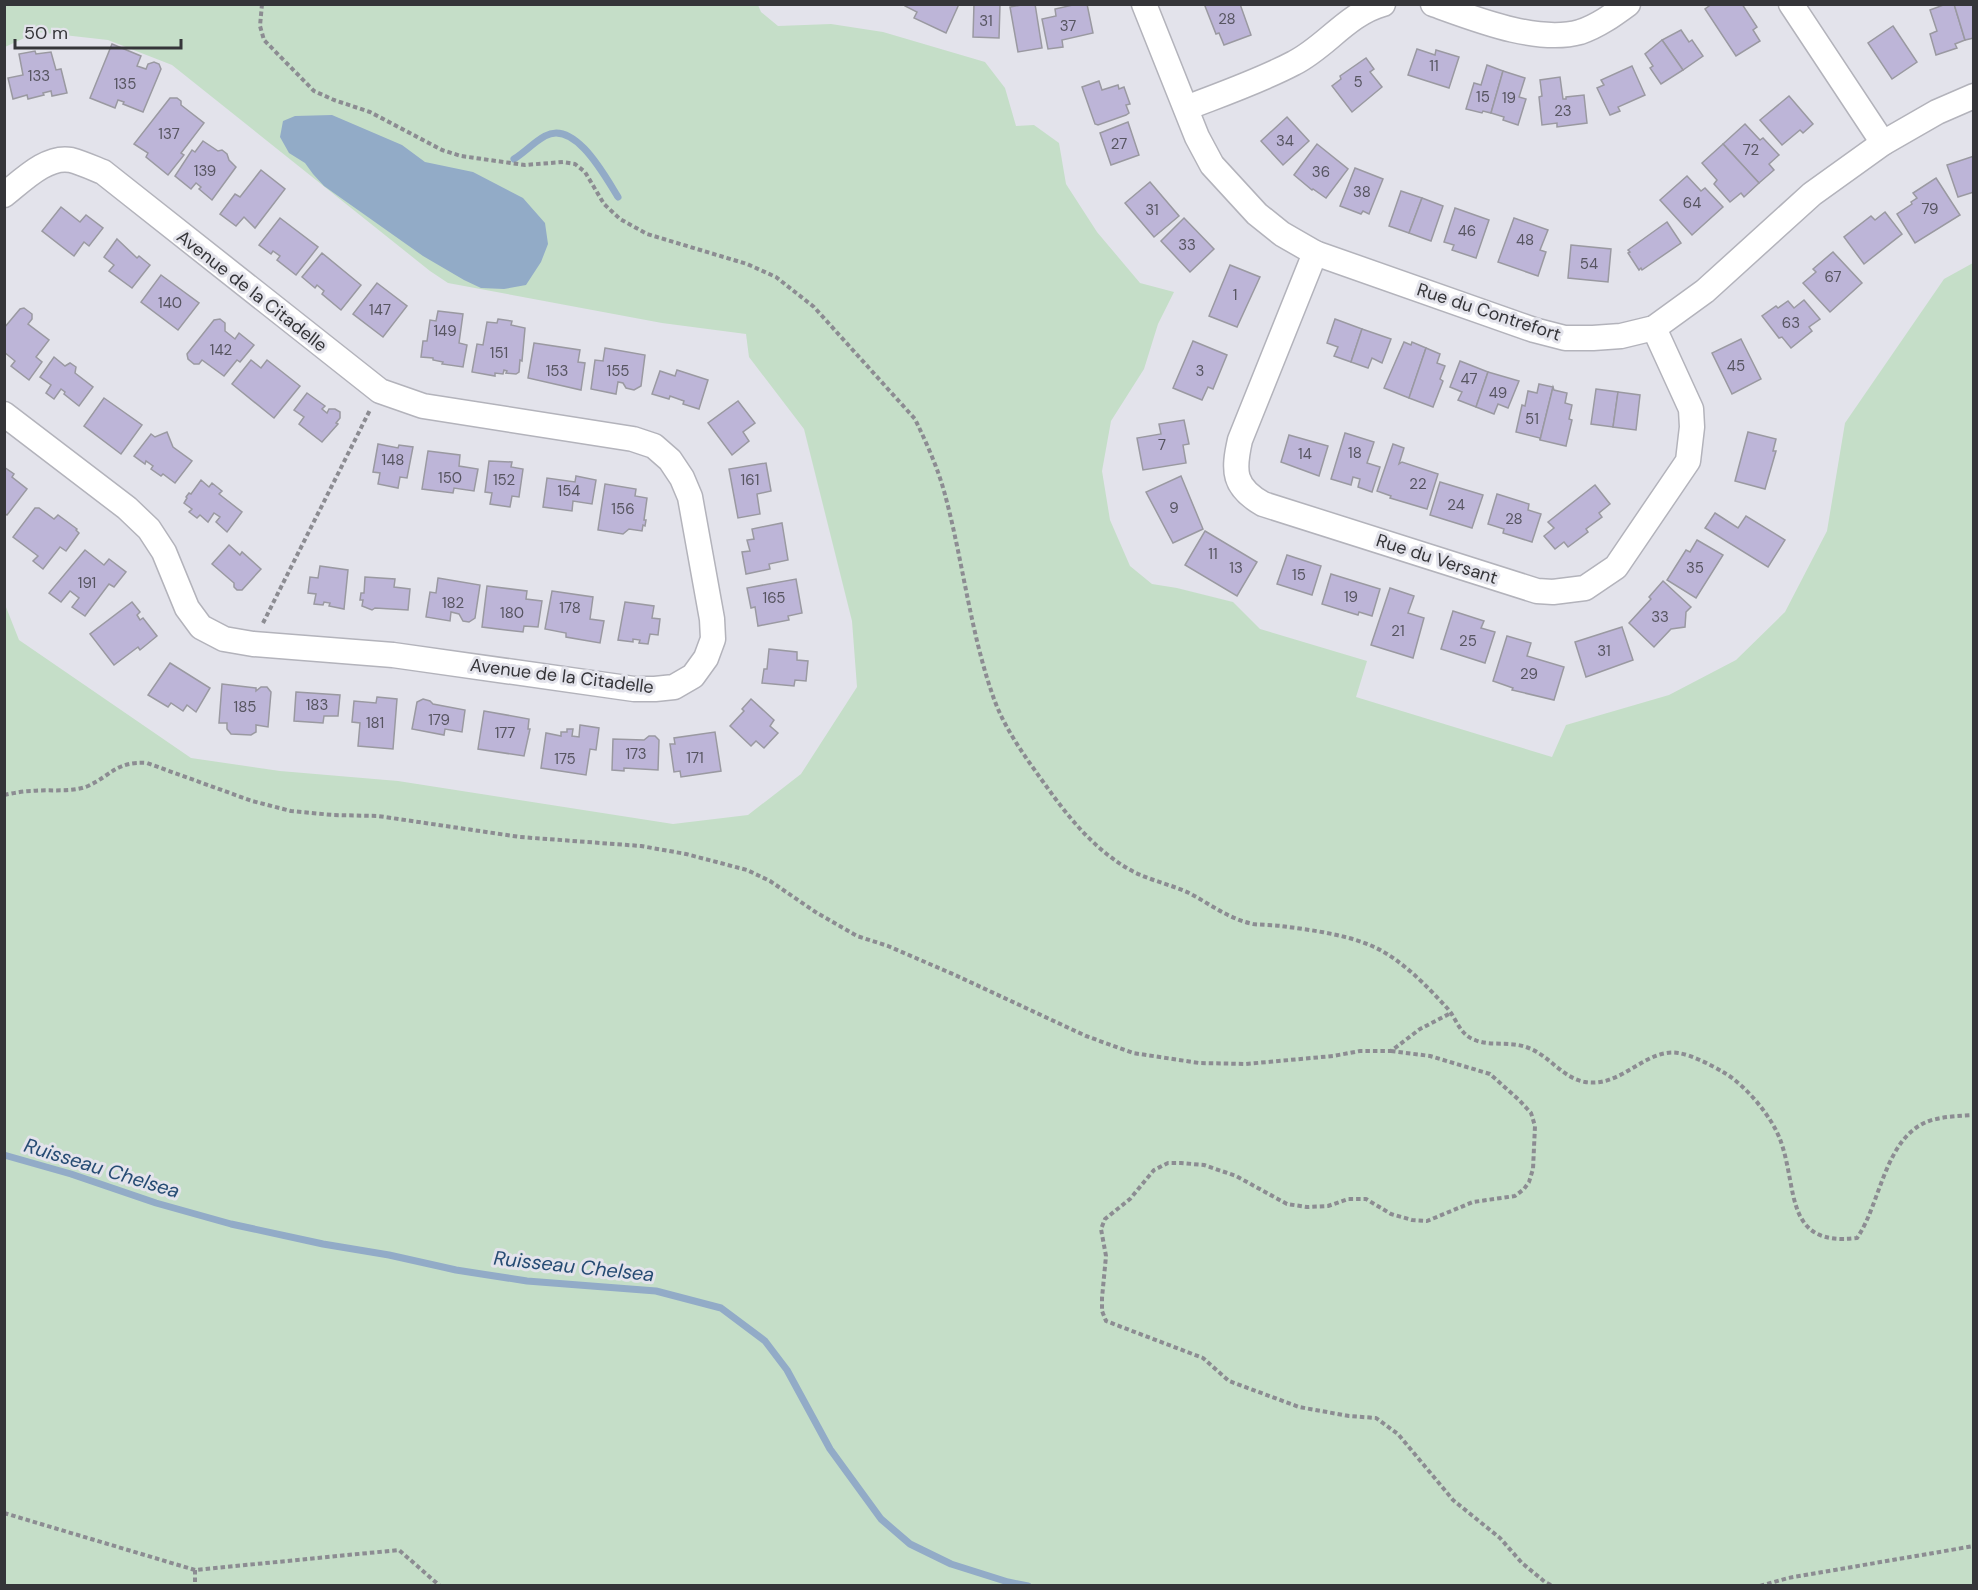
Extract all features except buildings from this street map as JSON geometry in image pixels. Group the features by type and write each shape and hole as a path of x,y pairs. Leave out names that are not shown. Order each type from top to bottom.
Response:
{"street":[{"name":"Rue du Contrefort","path":"1144,4 1197,137 1212,165 1257,214 1282,234 1315,253 1534,330 1564,338 1621,336 1654,328 1705,291 1812,194 1883,143 1937,112 1974,96"},
{"path":"1186,108 1294,63 1359,14 1383,4"},
{"path":"1433,4 1518,31 1559,36 1580,32 1597,25 1628,4"},
{"path":"1791,4 1883,143"},
{"name":"Avenue de la Citadelle","path":"4,195 51,162 69,159 103,172 380,391 423,406 633,439 654,446 670,460 682,477 690,497 712,620 713,639 706,658 693,676 674,687 634,689 404,656 253,644 224,639 201,627 187,608 164,552 149,529 127,508 4,414"},
{"name":"Rue du Versant","path":"1315,253 1240,440 1235,469 1239,483 1248,496 1263,504 1537,591 1553,592 1586,588 1616,567 1688,461 1692,427 1691,409 1654,328"}],"path":[{"path":"262,4 260,27 264,40 314,91 370,112 442,150 461,156 525,165 563,162 575,164 585,172 604,204 620,219 647,234 763,271 793,289 814,307 915,419 926,440 944,489 975,634 995,702 1021,751 1064,812 1118,862 1135,873 1191,894 1228,915 1252,923 1311,930 1371,946 1397,960 1451,1013 1461,1030 1475,1041 1513,1043 1533,1050 1563,1073 1582,1082 1611,1079 1627,1073 1642,1062 1666,1053 1678,1053 1725,1073 1768,1116 1781,1141 1798,1215 1816,1234 1840,1240 1857,1238 1866,1225 1893,1154 1916,1126 1935,1119 1974,1115"},
{"path":"253,644 380,391"},
{"path":"4,795 34,790 72,790 88,786 119,766 135,762 147,763 252,801 291,811 378,816 520,837 641,846 686,854 747,870 770,881 817,913 857,936 888,946 1086,1036 1133,1053 1199,1063 1246,1064 1333,1056 1360,1051 1391,1051 1430,1056 1490,1074 1520,1100 1531,1113 1535,1126 1533,1169 1529,1182 1515,1196 1473,1202 1427,1221 1412,1220 1391,1214 1366,1198 1348,1199 1328,1206 1307,1207 1287,1204 1236,1176 1204,1165 1168,1163 1154,1170 1130,1199 1105,1219 1101,1229 1106,1256 1102,1311 1106,1321 1203,1358 1229,1381 1299,1407 1349,1416 1376,1418 1398,1434 1453,1500 1500,1538 1521,1563 1553,1586"},
{"path":"1391,1051 1420,1029 1451,1013"},
{"path":"4,1513 195,1570 399,1550 440,1586"},
{"path":"1760,1586 1788,1578 1974,1546"},
{"path":"195,1570 195,1586"}],"green space":[{"path":"5,5 758,5 761,12 778,26 831,24 883,32 985,62 1005,88 1016,126 1034,125 1059,143 1066,184 1097,232 1140,283 1174,292 1158,324 1144,369 1111,421 1102,471 1110,520 1130,566 1152,584 1233,602 1260,629 1367,661 1356,697 1552,757 1566,725 1669,695 1736,660 1785,612 1827,531 1845,423 1944,279 1973,263 1973,1585 5,1585 4,602 19,640 191,758 280,771 398,781 673,824 748,815 801,774 857,687 852,621 804,429 749,357 746,334 662,323 448,283 172,65 108,40 37,32 5,47"}],"water":[{"path":"332,115 402,145 425,162 473,172 523,198 545,223 548,244 541,262 526,285 504,289 481,288 464,280 423,256 324,186 305,163 289,153 280,137 283,121 295,116"}],"waterway":[{"path":"514,159 545,136 556,133 567,136 588,153 618,197"},
{"name":"Ruisseau Chelsea","path":"4,1155 231,1224 323,1244 389,1255 456,1270 527,1281 656,1291 721,1308 765,1341 787,1370 830,1449 881,1519 910,1544 951,1564 1028,1586"}]}
